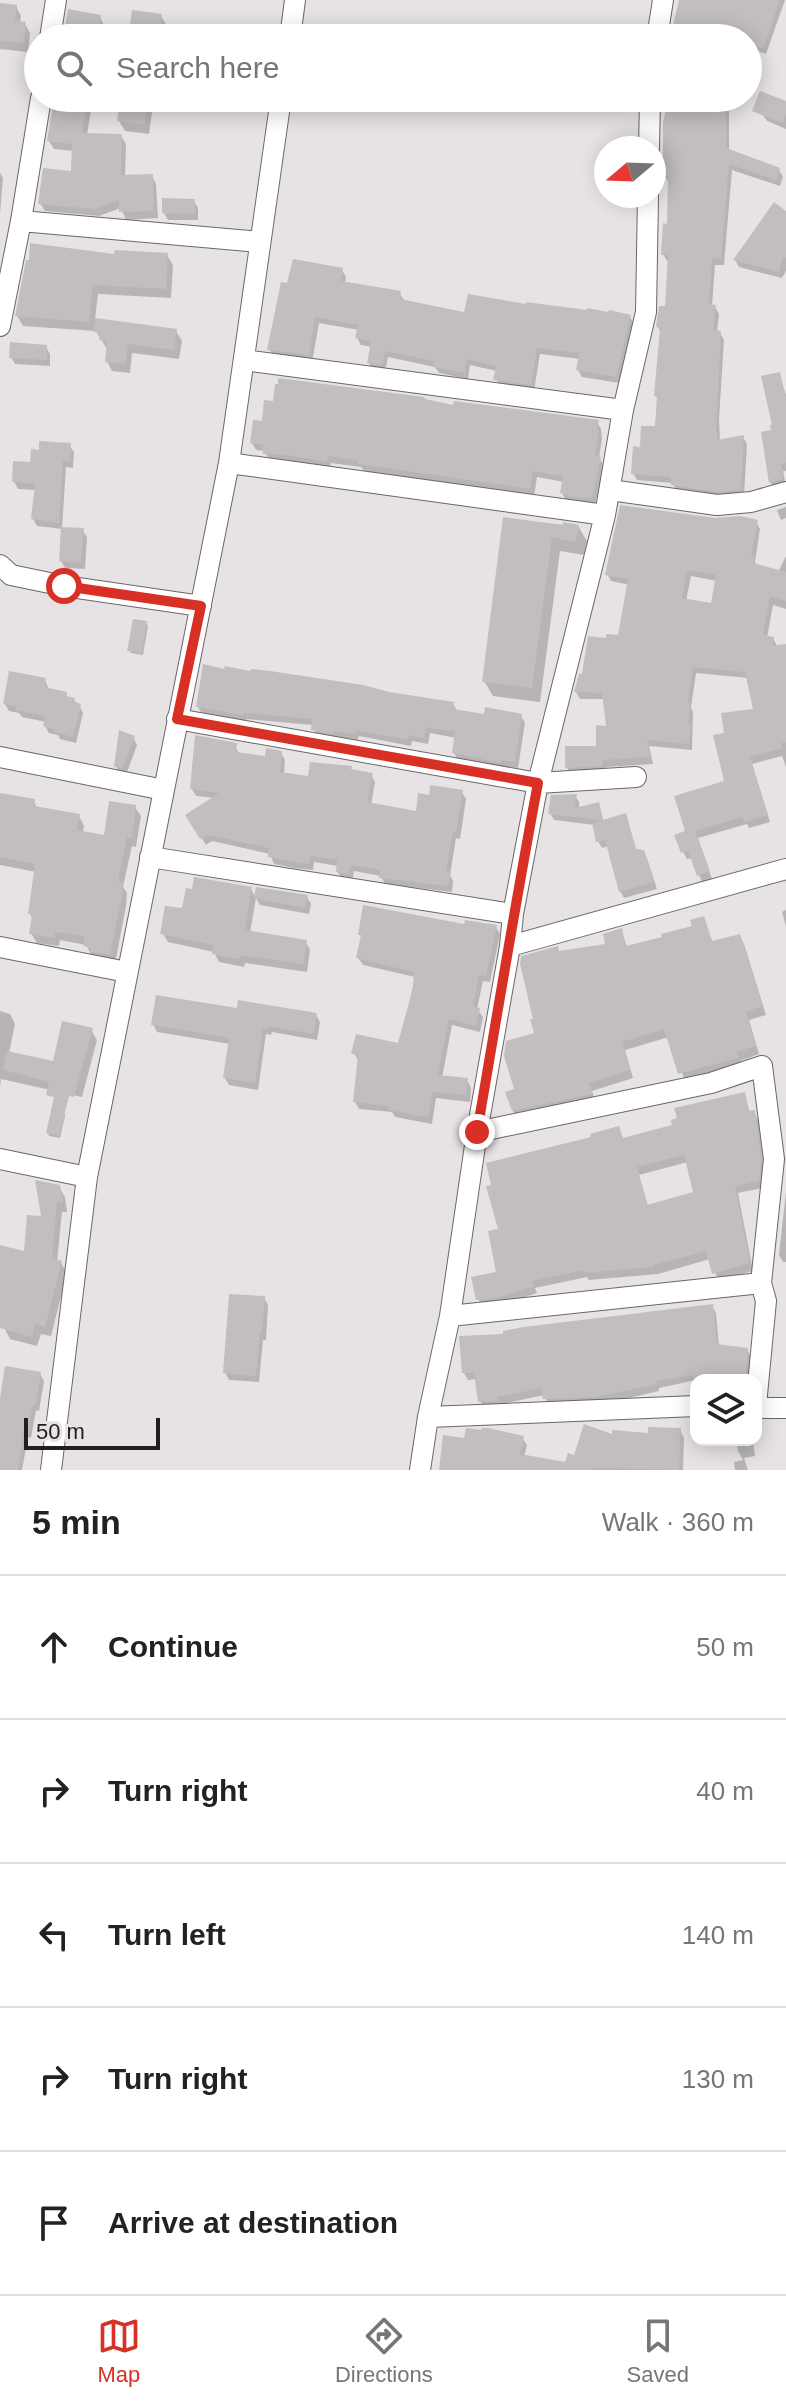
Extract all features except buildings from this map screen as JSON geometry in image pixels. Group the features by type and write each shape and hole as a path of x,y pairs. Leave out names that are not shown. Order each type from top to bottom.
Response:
{"street":[{"path":"52,24 56,0"},
{"path":"292,24 295,0"},
{"path":"659,24 663,0"},
{"path":"0,326 39,112"},
{"path":"51,1470 87,1177 229,463 279,112"},
{"path":"649,136 650,112"},
{"path":"420,1470 450,1316 477,1132 538,783 605,515 623,410 646,312 648,208"},
{"path":"21,221 260,242"},
{"path":"244,360 623,410"},
{"path":"229,463 605,515"},
{"path":"610,490 717,505 751,502 786,492"},
{"path":"0,565 11,575 64,586 201,606"},
{"path":"177,719 538,783 636,777"},
{"path":"0,757 164,790"},
{"path":"150,857 513,914"},
{"path":"510,946 786,869"},
{"path":"0,947 127,972"},
{"path":"477,1132 711,1083 762,1066 774,1159 761,1283 766,1301 759,1374"},
{"path":"0,1159 87,1177"},
{"path":"450,1316 761,1283"},
{"path":"428,1417 690,1406"},
{"path":"762,1406 786,1408"}],"route":[{"path":"64,586 201,606 177,719 538,783 477,1132"}]}
